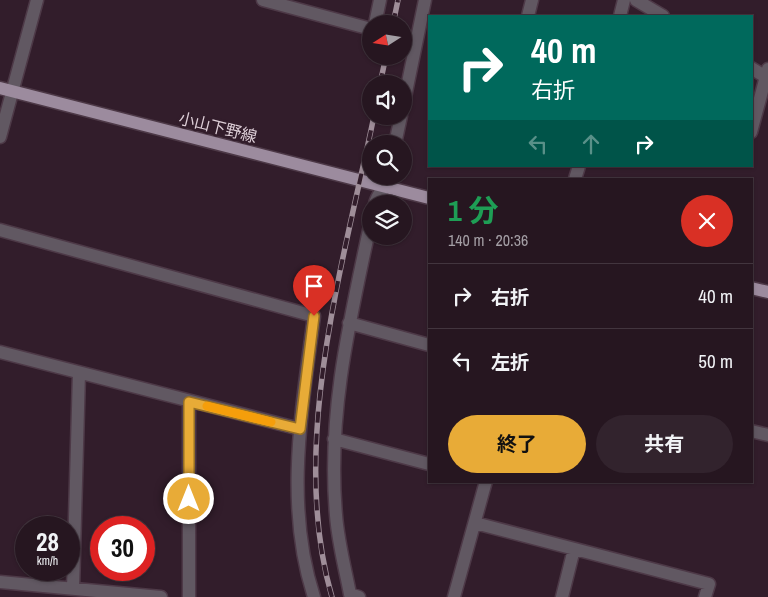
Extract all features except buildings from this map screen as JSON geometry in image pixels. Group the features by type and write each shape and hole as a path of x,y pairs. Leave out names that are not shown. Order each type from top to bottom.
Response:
{"main road":[{"name":"小山下野線","path":"6,90 362,175"},
{"name":"小山下野線","path":"398,185 428,198"},
{"path":"753,288 768,292"}],"street":[{"path":"0,137 6,90 37,0"},
{"path":"262,0 362,27"},
{"path":"377,15 380,0"},
{"path":"410,75 425,0"},
{"path":"528,15 532,0"},
{"path":"620,15 624,0"},
{"path":"636,0 661,15"},
{"path":"753,69 767,73 753,125"},
{"path":"0,230 314,316 300,429 297,474 298,519 314,597"},
{"path":"359,597 350,594 341,552 336,517 334,439 338,381 366,245"},
{"path":"349,323 428,344"},
{"path":"0,352 300,429"},
{"path":"73,589 79,373"},
{"path":"189,402 189,597"},
{"path":"753,431 768,435"},
{"path":"334,439 428,464"},
{"path":"454,597 485,483"},
{"path":"475,523 709,584 705,597"},
{"path":"562,597 574,549"},
{"path":"0,582 161,597"}],"railway":[{"path":"395,15 398,0"},
{"path":"382,75 384,65"},
{"path":"332,597 320,539 316,480 318,418 335,294 372,125"}],"slow traffic":[{"path":"207,406 271,422"}],"route":[{"path":"189,499 189,402 300,429 314,316"}]}
